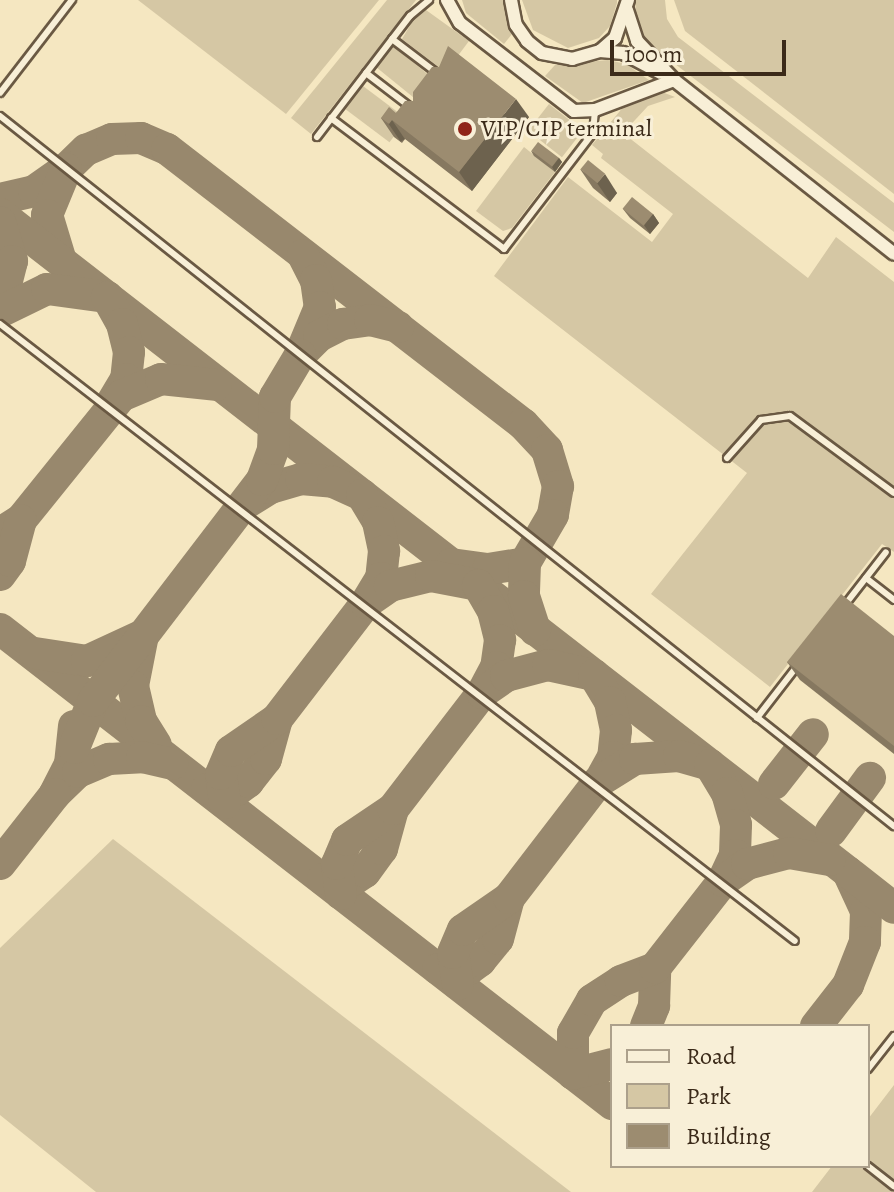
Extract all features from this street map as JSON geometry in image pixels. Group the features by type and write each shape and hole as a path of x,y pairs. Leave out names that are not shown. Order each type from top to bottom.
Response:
{"street":[{"path":"447,0 460,23 568,108 595,110 674,80"},
{"path":"511,0 521,33 542,53 572,59 600,51 623,53 674,80"},
{"path":"600,51 615,38 627,5"},
{"path":"627,5 637,41 674,80 894,254"}],"lane":[{"path":"0,93 72,0"},
{"path":"317,137 392,39 429,0"},
{"path":"392,39 448,81"},
{"path":"366,73 422,115"},
{"path":"331,118 504,249 593,133 595,110"},
{"path":"0,116 894,826"},
{"path":"0,324 795,941"},
{"path":"727,458 761,420 783,414 894,493"},
{"path":"839,613 886,552"},
{"path":"866,578 894,600"},
{"path":"757,718 802,660"},
{"path":"870,1066 894,1036"},
{"path":"870,1168 894,1186"}],"green space":[{"path":"138,0 379,0 286,114"},
{"path":"387,0 416,0 311,134 291,118"},
{"path":"462,0 503,0 512,34 504,44 466,13"},
{"path":"522,0 617,0 617,3 610,26 599,38 568,48 533,30"},
{"path":"635,0 665,0 667,19 678,37 894,203 894,232 649,44 637,26"},
{"path":"674,0 894,0 894,194 685,31"},
{"path":"426,10 469,41 451,65 452,77 402,39 418,12"},
{"path":"393,46 442,86 425,107 376,67"},
{"path":"608,60 626,64 649,80 583,103 545,76 555,65"},
{"path":"363,86 407,119 389,142 346,109"},
{"path":"662,92 675,97 648,106 623,133 808,278 836,237 894,282 894,552 882,544 770,687 651,594 747,473 494,276 568,177 652,242 673,214 601,158 603,154 592,145 624,106"},
{"path":"549,104 583,130 562,157 528,131"},
{"path":"524,147 555,172 512,228 503,231 476,211"},
{"path":"113,839 571,1192 96,1192 0,1115 0,948"},
{"path":"894,1085 894,1192 812,1192 830,1168 870,1168 870,1116"}],"building":[{"name":"VIP/CIP terminal","path":"448,46 516,99 459,172 392,120 389,124 381,118 389,107 396,113 405,101 413,101 413,92 432,67 439,67"},
{"path":"538,142 559,158 552,166 531,151"},
{"path":"588,160 605,174 598,183 580,169"},
{"path":"632,197 653,214 644,226 623,209"},
{"path":"841,594 894,636 894,746 787,662"}],"taxiway":[{"path":"66,169 86,150 112,139 141,138 167,149 523,424 547,450 558,486 553,515 525,563"},
{"path":"0,199 34,191 66,169 47,215 61,261"},
{"path":"0,214 848,872 866,911 865,942 848,985 818,1024"},
{"path":"0,222 12,261 0,308"},
{"path":"303,255 316,280 320,307 300,355 319,336 343,324 370,320 398,327"},
{"path":"0,312 47,289 107,297 122,324 129,352 126,379 112,402"},
{"path":"74,748 93,701 262,480 273,449 275,397 300,355"},
{"path":"0,533 21,520 121,396 161,379 216,385"},
{"path":"248,502 270,488 301,479 333,482 362,495 378,522 384,551 381,578 366,603"},
{"path":"0,575 10,561 21,520"},
{"path":"451,564 488,569 525,563 524,596 535,630"},
{"path":"225,803 221,774 231,751 277,719 366,603 390,586 431,576 478,585 493,611 500,640 496,667 482,693"},
{"path":"0,629 610,1102"},
{"path":"35,653 87,661 143,635 133,686 141,721 156,745"},
{"path":"341,894 337,864 347,840 393,809 482,693 506,676 548,665 594,675 610,702 616,730 613,757 600,780"},
{"path":"207,789 237,790 248,782 266,759 277,719"},
{"path":"74,726 70,764 55,794 78,772 109,759 142,757 172,764"},
{"path":"774,784 813,734"},
{"path":"458,984 453,953 463,930 509,898 598,782 635,759 679,756 710,765 727,793 736,825 735,855 723,881"},
{"path":"831,831 870,778"},
{"path":"0,864 55,794"},
{"path":"323,879 353,880 365,872 382,849 393,809"},
{"path":"610,1065 573,1074 573,1033 592,1000 621,981 655,968 723,881 747,864 789,853 829,860"},
{"path":"852,875 894,908"},
{"path":"438,969 469,969 480,961 498,939 509,898"},
{"path":"647,1024 654,1006 655,968"}],"place":[{"name":"VIP/CIP terminal","path":"465,129"}]}
